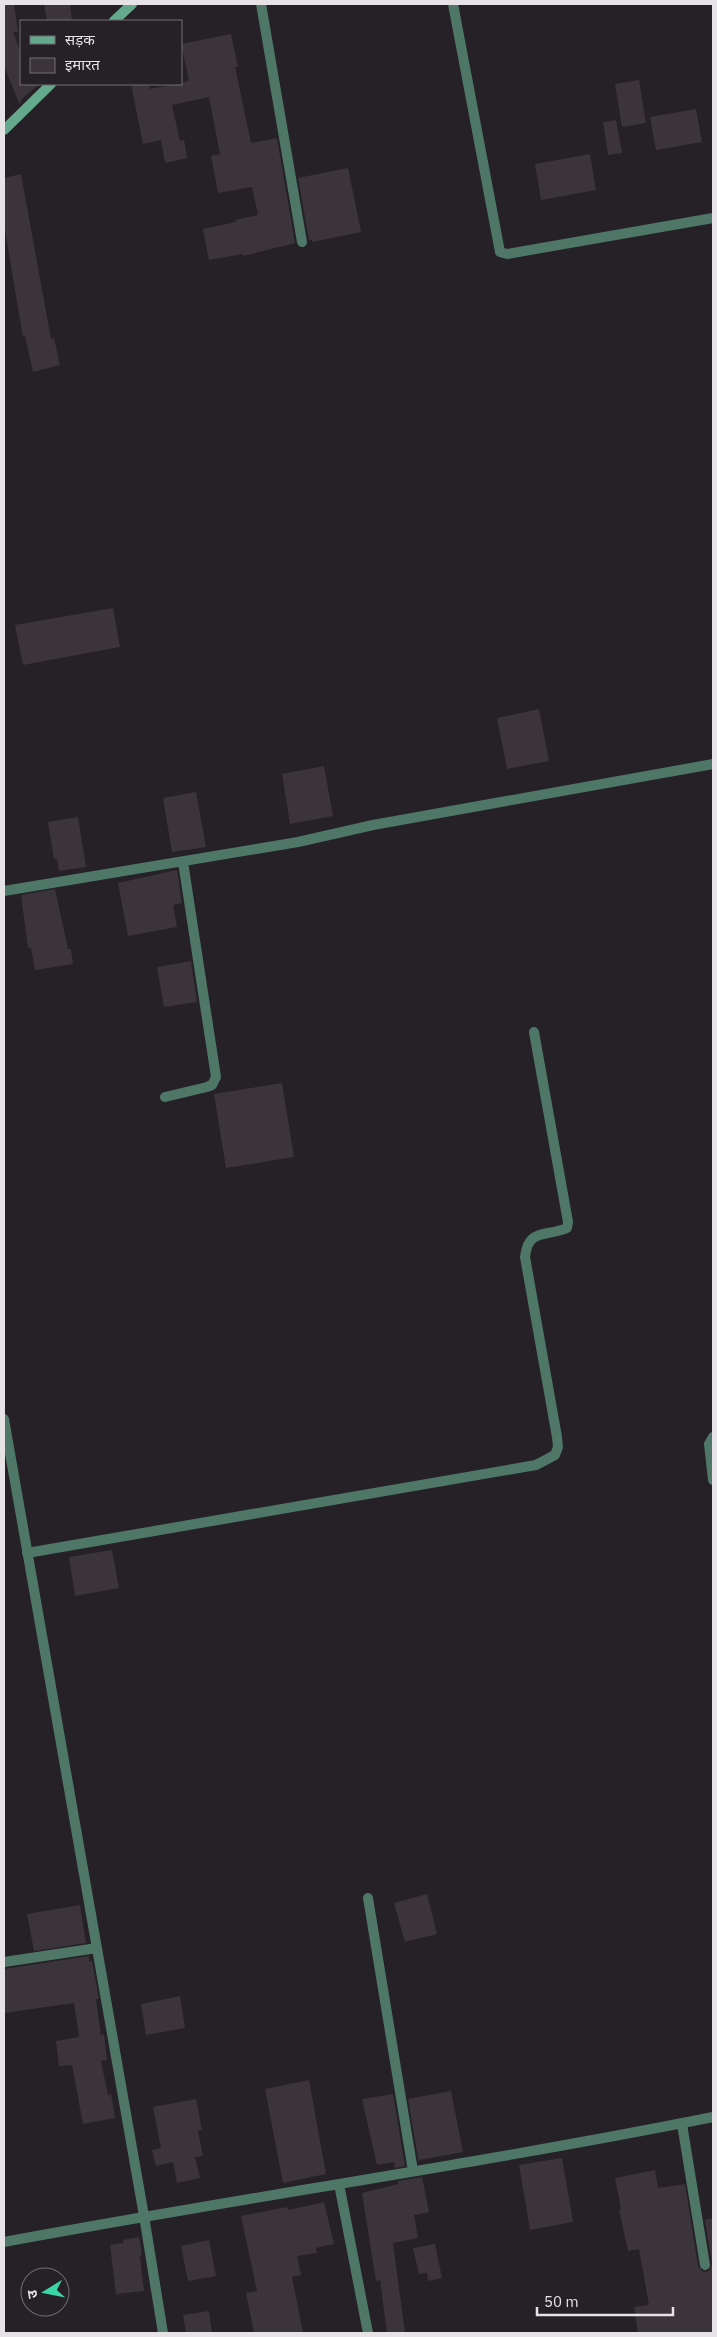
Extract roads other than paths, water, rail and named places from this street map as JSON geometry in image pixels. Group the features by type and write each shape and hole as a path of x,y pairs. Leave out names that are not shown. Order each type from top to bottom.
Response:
{"main road":[{"path":"115,20 132,4"},
{"path":"4,130 50,85"}],"street":[{"path":"261,4 302,242"},
{"path":"453,4 500,252 507,254 713,218"},
{"path":"4,891 298,842 373,825 713,764"},
{"path":"165,1097 207,1088 212,1086 216,1077 183,862"},
{"path":"27,1553 536,1465 555,1455 558,1447 557,1437 525,1257 526,1246 532,1238 540,1234 567,1228 568,1222 534,1032"},
{"path":"4,1419 163,2333"},
{"path":"713,1437 709,1444 713,1480"},
{"path":"368,1898 413,2171"},
{"path":"4,1962 97,1948"},
{"path":"4,2242 713,2118"},
{"path":"682,2124 705,2265"},
{"path":"339,2184 368,2333"}]}
